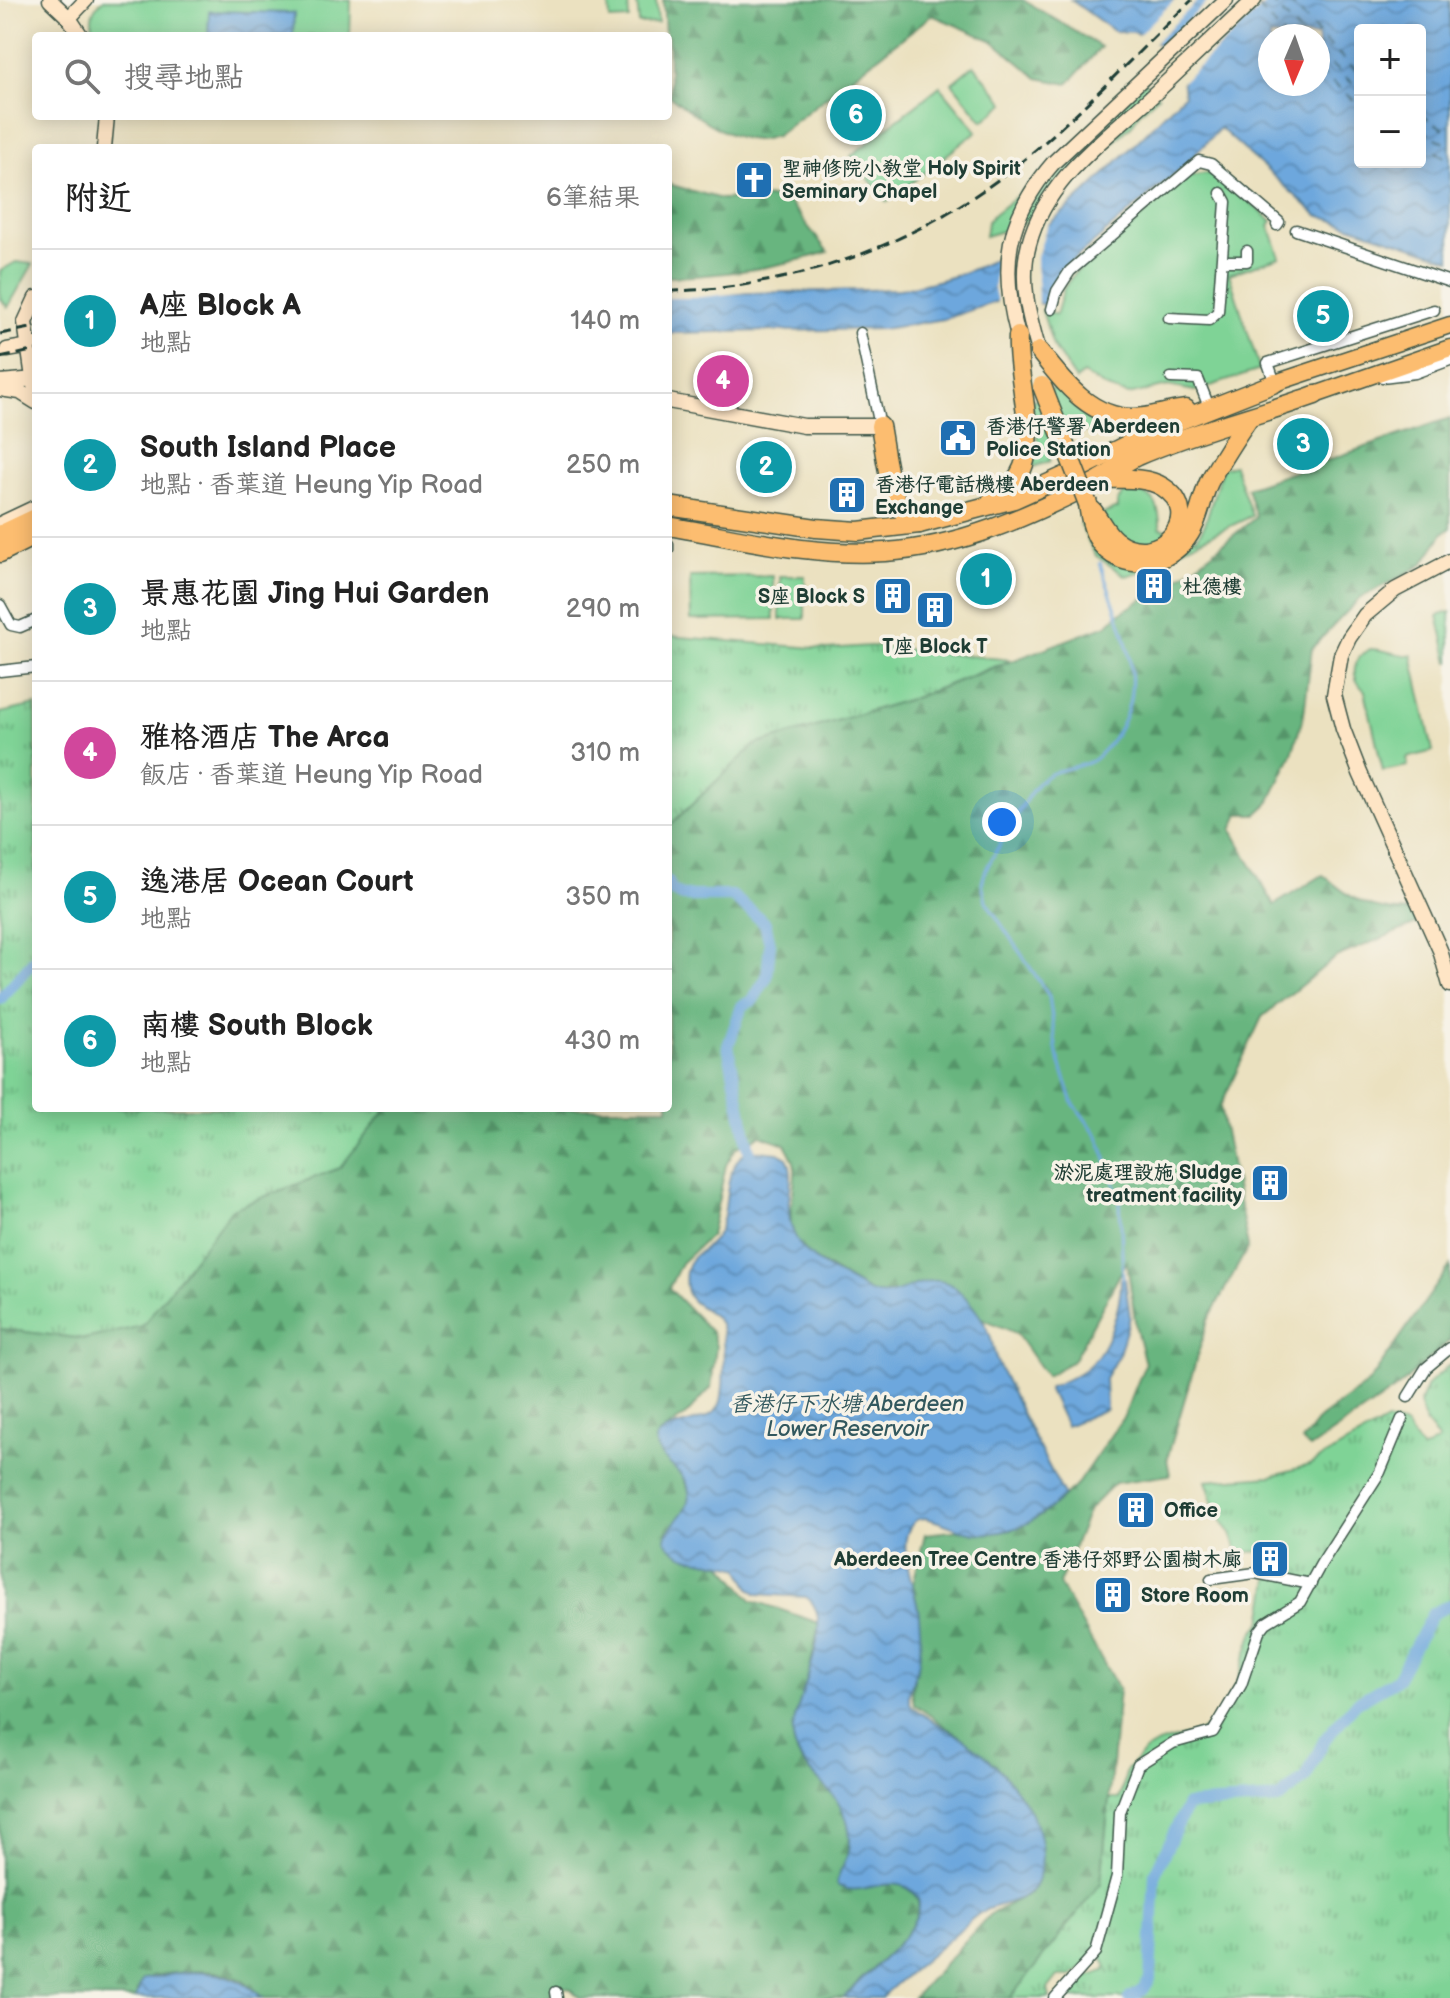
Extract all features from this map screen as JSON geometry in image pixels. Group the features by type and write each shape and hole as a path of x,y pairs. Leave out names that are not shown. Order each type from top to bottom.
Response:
{"highway":[{"path":"1018,336 1079,397 1106,413 1133,418 1209,407"},
{"path":"986,505 1017,478 1024,467 1029,444 1016,358 1018,336"},
{"path":"1037,357 1088,504 1111,537 1133,548 1150,550 1184,531 1223,455 1248,419"},
{"path":"672,507 816,528 858,531 919,524 1014,499 1140,437 1275,383"},
{"path":"672,527 817,550 886,552 953,541 1043,509 1101,479 1132,458 1223,424 1248,419 1315,395"},
{"path":"880,426 895,499 907,519 919,524"},
{"path":"1101,479 1146,480 1162,486 1180,510 1184,531"},
{"path":"858,531 881,518 895,499"},
{"path":"0,535 32,520"},
{"path":"0,553 32,537"}],"main road":[{"path":"1275,383 1448,322"},
{"path":"1315,395 1450,348"}],"street":[{"path":"50,0 78,32"},
{"path":"69,18 86,0"},
{"path":"1018,336 1008,297 1007,266 1014,230 1031,193 1054,162 1226,0"},
{"path":"1037,357 1025,275 1029,243 1048,199 1078,163 1254,0"},
{"path":"104,144 107,120"},
{"path":"1052,309 1057,291 1070,271 1199,161 1211,164 1278,223"},
{"path":"1169,318 1209,320 1216,316 1226,202 1221,193"},
{"path":"1296,230 1450,282"},
{"path":"1223,261 1247,261 1247,251"},
{"path":"7,350 32,346 25,322 32,306"},
{"path":"1275,383 1268,363 1434,310"},
{"path":"672,402 794,425 832,428 880,426 860,333"},
{"path":"1370,377 1415,373 1450,360"},
{"path":"1171,378 1198,379 1209,407"},
{"path":"0,382 32,379"},
{"path":"0,389 20,392 32,399"},
{"path":"0,524 32,509"},
{"path":"0,560 32,544"},
{"path":"1450,561 1395,590 1365,615 1341,655 1334,695 1360,773 1440,950 1450,985"},
{"path":"0,605 11,625 20,627 32,622"},
{"path":"0,671 32,667"},
{"path":"1408,1397 1426,1368 1450,1348"},
{"path":"1055,1998 1096,1952 1117,1876 1120,1812 1138,1765 1173,1743 1213,1732 1241,1685 1259,1632 1266,1623 1300,1602 1380,1472 1402,1419"},
{"path":"1211,1579 1255,1573 1311,1584"}],"green space":[{"path":"104,0 351,0 350,32 94,32 92,16"},
{"path":"609,0 628,0 629,19 610,20"},
{"path":"637,0 656,0 658,23 639,24"},
{"path":"663,0 1023,0 1101,47 1068,84 1038,78 993,41 932,15 776,136 759,140 734,136 710,124 672,98 672,32 665,32"},
{"path":"974,65 1005,103 983,121 952,83"},
{"path":"1142,79 1158,96 1139,113 1132,125 1020,226 985,236 987,222 993,215 1044,174"},
{"path":"940,86 977,131 887,202 851,156"},
{"path":"1206,173 1223,179 1272,221 1269,225 1280,257 1229,274 1260,370 1195,391 1168,386 1128,395 1107,388 1083,374 1076,380 1053,346 1042,310 1056,315 1064,288 1074,274 1189,176"},
{"path":"672,185 721,199 785,197 828,252 789,263 709,275 672,277"},
{"path":"16,262 32,264 8,307 0,299 0,271"},
{"path":"1055,387 1079,404 1124,421 1124,427 1103,437 1085,431 1051,445 1050,461 1031,468 1037,434 1030,400 1041,399"},
{"path":"1450,418 1450,529 1444,532 1422,565 1360,598 1312,648 1304,714 1292,754 1269,803 1257,814 1239,814 1232,830 1274,905 1323,875 1374,907 1413,911 1419,923 1336,957 1262,1017 1220,1107 1248,1247 1208,1320 1167,1459 1170,1475 1115,1483 1089,1509 1059,1584 1119,1690 1101,1883 1010,1998 913,1998 989,1915 1030,1893 997,1766 914,1704 912,1691 920,1649 919,1616 913,1584 925,1534 1012,1530 1041,1516 1075,1487 1124,1416 1145,1364 1136,1328 1127,1261 1073,1361 1046,1376 1016,1333 981,1318 965,1297 873,1294 808,1255 793,1233 791,1223 795,1181 793,1159 785,1144 760,1135 736,1148 726,1165 711,1235 681,1263 669,1288 712,1333 716,1346 711,1388 685,1416 657,1435 660,1454 682,1475 690,1493 669,1546 695,1559 722,1564 752,1600 819,1623 796,1716 794,1743 802,1762 833,1793 848,1819 850,1838 844,1868 846,1889 896,1884 915,1894 918,1909 905,1935 844,1998 580,1998 571,1989 561,1987 553,1991 549,1998 263,1998 233,1976 198,1971 152,1976 137,1991 136,1998 0,1998 0,1329 85,1339 142,1326 232,1209 340,1168 384,1112 672,1112 672,823 755,745 914,698 1107,625 1119,614 1193,568 1256,517 1247,488"},
{"path":"1234,465 1252,516 1177,551 1167,564 1126,576 1095,555 1080,524 1117,508 1123,494 1147,496 1156,504 1160,528 1197,538 1205,524 1222,468"},
{"path":"773,576 774,619 691,620 690,577"},
{"path":"780,576 805,576 805,619 780,619"},
{"path":"1450,612 1450,662 1449,662 1438,616"},
{"path":"672,636 827,649 870,646 1011,660 914,698 755,745 672,823"},
{"path":"1370,649 1412,655 1433,751 1407,758 1408,766 1383,771 1365,691 1355,674 1359,658"},
{"path":"32,706 32,1112 384,1112 340,1168 232,1209 143,1327 85,1339 0,1329 0,713"},
{"path":"1450,1266 1450,1340 1397,1388 1310,1448 1302,1441 1320,1418 1369,1382"},
{"path":"1450,1364 1450,1998 1060,1998 1077,1980 1105,1971 1107,1967 1100,1952 1072,1976 1058,1976 1048,1989 1050,1998 1010,1998 1101,1883 1109,1799 1119,1799 1127,1770 1144,1752 1158,1744 1199,1732 1211,1724 1237,1683 1253,1633 1262,1622 1270,1573 1286,1570 1290,1551 1238,1552 1217,1513 1206,1481 1271,1476 1309,1465 1387,1421 1406,1426 1422,1450 1439,1440 1426,1424 1419,1404 1427,1385"}],"water":[{"path":"1071,0 1450,0 1450,259 1317,215 1220,128 1185,165 1065,267 1047,305 1007,298 944,319 883,329 672,333 672,295 900,289 963,273 1024,242 1096,183 1184,95 1181,69 1164,47 1134,32 1114,31"},
{"path":"209,11 294,13 293,32 208,32"},
{"name":"香港仔下水塘 Aberdeen Lower Reservoir","path":"749,1150 778,1153 787,1158 791,1173 789,1200 794,1234 801,1246 823,1266 877,1294 942,1281 964,1296 987,1329 998,1364 1064,1495 1030,1522 1004,1531 976,1533 925,1518 918,1519 910,1527 905,1550 919,1616 920,1639 919,1661 909,1694 911,1705 978,1750 1010,1782 1024,1800 1034,1821 1040,1842 1041,1863 1036,1884 1027,1895 978,1914 881,1998 844,1998 908,1932 917,1917 919,1903 913,1892 904,1886 894,1884 853,1889 836,1884 850,1845 847,1821 840,1806 800,1758 794,1744 796,1715 817,1640 815,1608 806,1597 757,1594 739,1568 680,1554 665,1540 689,1496 685,1480 661,1455 655,1439 670,1428 701,1419 717,1410 723,1385 724,1348 719,1322 691,1299 685,1276 691,1260 718,1233 733,1166"},
{"path":"1121,1279 1125,1279 1130,1317 1119,1354 1105,1378 1106,1409 1066,1426 1048,1388 1082,1371 1099,1354 1116,1316"},
{"path":"186,1972 228,1976 263,1998 136,1998 145,1979"}],"pier":[{"path":"1175,0 1199,0 1151,46 1135,38"},
{"path":"1210,0 1270,0 1180,84 1173,62 1157,49"},
{"path":"1054,213 1037,257 1038,307 1007,302 998,306 994,289 996,254"},
{"path":"767,290 693,298 672,298 672,291"}],"waterway":[{"path":"1100,563 1118,614 1130,663 1131,687 1127,711 1116,734 1097,757 1085,764 1048,775 1035,786 986,869 982,883 986,901 1049,996 1057,1054 1073,1103 1098,1136 1120,1200 1123,1279"},
{"path":"672,891 682,896 732,896 765,923 770,944 767,977 753,1000 742,1006 728,1046 749,1150"},
{"path":"0,999 32,963"},
{"path":"1130,1998 1143,1990 1150,1979 1155,1873 1187,1805 1279,1799 1305,1778 1325,1739 1356,1703 1397,1679 1433,1613 1450,1605"}],"ferry route":[{"path":"1270,0 1292,24"},
{"path":"1288,0 1354,68"},
{"path":"1258,7 1273,24"},
{"path":"1330,64 1354,85"},
{"path":"1330,81 1354,100"},
{"path":"1426,118 1450,133"},
{"path":"1426,132 1450,146"},
{"path":"1426,146 1450,160"}],"railway":[{"path":"672,291 761,282 806,272 892,242 933,221 973,197 1035,151 1192,0"},
{"path":"0,334 32,328"},
{"path":"0,358 32,351"}],"place":[{"name":"南樓 South Block","path":"856,115"},
{"name":"聖神修院小教堂 Holy Spirit Seminary Chapel","path":"754,180"},
{"name":"逸港居 Ocean Court","path":"1323,316"},
{"name":"雅格酒店 The Arca","path":"723,381"},
{"name":"香港仔警署 Aberdeen Police Station","path":"958,438"},
{"name":"景惠花園 Jing Hui Garden","path":"1303,444"},
{"name":"South Island Place","path":"766,467"},
{"name":"香港仔電話機樓 Aberdeen Exchange","path":"847,495"},
{"name":"A座 Block A","path":"986,579"},
{"name":"杜德樓","path":"1154,586"},
{"name":"S座 Block S","path":"893,596"},
{"name":"T座 Block T","path":"935,610"},
{"name":"淤泥處理設施 Sludge treatment facility","path":"1270,1183"},
{"name":"Office","path":"1136,1510"},
{"name":"Aberdeen Tree Centre 香港仔郊野公園樹木廊","path":"1270,1559"},
{"name":"Store Room","path":"1113,1595"}]}
